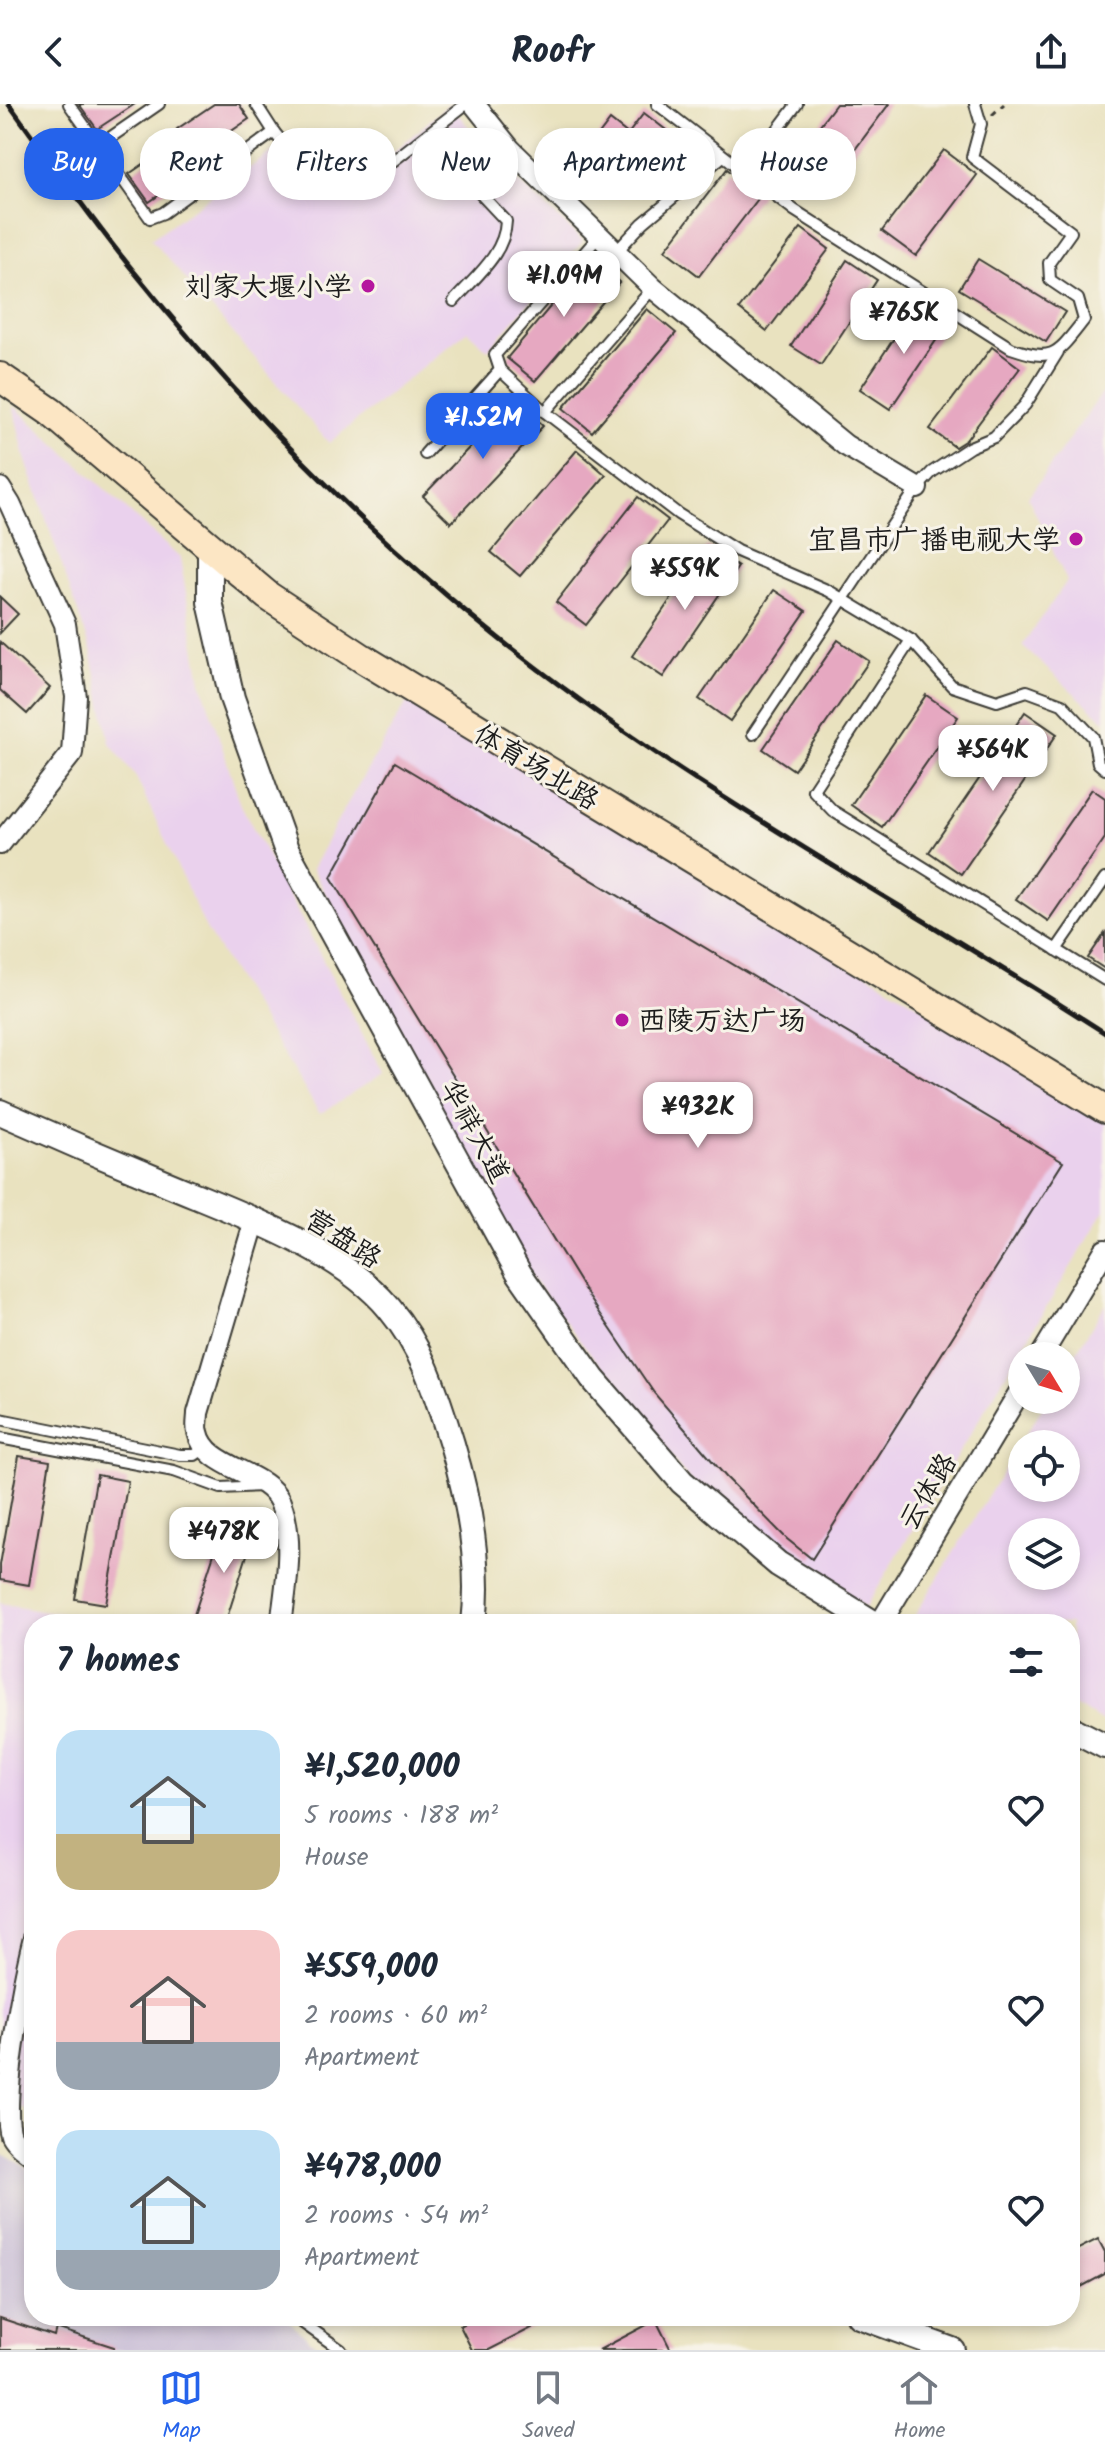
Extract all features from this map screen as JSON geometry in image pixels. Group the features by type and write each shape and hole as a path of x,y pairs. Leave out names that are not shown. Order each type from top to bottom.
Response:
{"main road":[{"name":"体育场北路","path":"0,359 53,396 218,535 366,641 1105,1088"},
{"name":"体育场北路","path":"0,377 51,412 268,596 415,692 1105,1109"}],"street":[{"path":"474,104 510,149 653,288 845,445 917,488"},
{"path":"0,488 65,624 76,697 72,753 0,844"},
{"name":"华祥大道","path":"210,549 210,602 232,698 286,849 519,1273 593,1379 682,1482 778,1564 861,1614"},
{"name":"营盘路","path":"0,1112 255,1220 322,1255 359,1280 387,1305 410,1336 432,1377 466,1493 473,1551 474,1614"},
{"path":"255,1220 198,1413 198,1433 206,1447 239,1472 268,1485 279,1501 287,1530 283,1614"},
{"path":"1049,1342 1105,1250"},
{"name":"云体路","path":"884,1614 1008,1411"},
{"path":"1080,1733 1105,1746"},
{"path":"24,1977 14,2016 5,2106 11,2135 24,2147"},
{"path":"886,2326 952,2350"}],"lane":[{"path":"69,104 86,128"},
{"path":"124,128 159,104"},
{"path":"256,104 271,128"},
{"path":"436,128 466,104"},
{"path":"657,104 731,162"},
{"path":"779,128 797,104"},
{"path":"753,734 917,488 932,472 970,447 994,437 1025,405 1058,352 1084,320 1078,299 1050,280 1049,263 1071,232 972,157 981,124 975,104"},
{"path":"124,182 150,218 163,213 267,137"},
{"path":"396,159 412,147"},
{"path":"616,252 643,223 723,156"},
{"path":"454,301 499,250 506,236 506,221 486,200"},
{"path":"781,200 869,260 1011,348 1036,357 1058,352"},
{"path":"599,236 495,355 500,370 545,412 678,514 737,551 843,599 911,640 952,686 997,701 1027,691 1062,704 1093,737 1098,763 1105,769"},
{"path":"545,412 653,288"},
{"path":"425,454 500,370"},
{"path":"911,640 813,790 833,811 1105,980"},
{"path":"1056,950 1105,879"},
{"path":"0,1419 180,1455 195,1455 206,1447"},
{"path":"0,1438 174,1471 221,1488 268,1485"},
{"path":"307,2326 341,2350"}],"shaded area":[{"name":"刘家大堰小学","path":"449,104 469,128 421,128"},
{"name":"刘家大堰小学","path":"412,136 412,200 518,200 518,181 534,196 534,200 539,200 583,241 488,350 467,331 329,443 151,239 205,200 251,200 251,167 267,155 267,200 396,200 396,150"},
{"name":"宜昌市广播电视大学","path":"1105,389 1105,721 1022,646 1067,581 1028,497"},
{"path":"13,405 180,558 201,682 241,805 383,1074 320,1114 206,929 136,777 110,743 91,650 25,458"},
{"name":"西陵万达广场","path":"410,697 1105,1118 1105,1210 1026,1342 1008,1342 1008,1371 866,1607 781,1560 687,1477 526,1271 312,869"},
{"path":"1105,1305 1105,1723 1080,1709 1080,1614 916,1614 1008,1464 1008,1502 1080,1502 1080,1430 1029,1430 1038,1414 1080,1414 1080,1346"},
{"path":"0,1603 63,1614 24,1614 24,2109 0,2102"},
{"path":"0,2153 24,2166 24,2326 294,2326 322,2350 0,2350"}],"building":[{"path":"79,104 135,104 99,128"},
{"path":"214,104 239,104 249,119 236,128 178,128"},
{"path":"836,104 889,104 856,148 856,128 818,128"},
{"path":"644,113 664,128 633,128"},
{"path":"610,120 620,128 604,128"},
{"path":"944,150 977,175 916,256 882,231"},
{"path":"140,166 140,189 129,174"},
{"path":"727,169 731,172 731,200 757,200 699,276 665,250 703,200 715,200 715,185"},
{"path":"801,228 829,249 767,331 739,309"},
{"path":"591,258 620,282 535,381 507,358"},
{"path":"978,259 1065,312 1046,342 959,289"},
{"path":"847,260 877,280 821,365 791,346"},
{"path":"917,304 947,324 890,409 860,389"},
{"path":"647,309 676,333 592,432 563,408"},
{"path":"992,347 1020,368 966,440 955,447 930,429"},
{"path":"515,400 543,426 451,523 423,496"},
{"path":"577,450 606,475 520,576 491,552"},
{"path":"638,497 668,520 586,625 556,602"},
{"path":"707,546 738,567 663,677 632,656"},
{"path":"774,590 806,611 730,721 699,699"},
{"path":"0,597 18,614 0,633"},
{"path":"838,640 869,661 794,770 763,749"},
{"path":"0,642 50,688 27,714 0,690"},
{"path":"926,695 958,717 882,827 851,805"},
{"path":"1025,712 1057,734 961,874 929,852"},
{"name":"西陵万达广场","path":"395,762 1063,1162 812,1559 787,1539 726,1477 654,1393 589,1297 331,877"},
{"path":"1092,789 1105,798 1105,838 1048,921 1016,899"},
{"path":"1105,933 1105,969 1088,958"},
{"path":"19,1456 50,1461 29,1585 0,1580"},
{"path":"97,1475 128,1481 106,1604 75,1599"},
{"path":"225,1520 255,1530 228,1614 194,1614"},
{"path":"1098,2239 1105,2252 1105,2274 1080,2288 1080,2248"},
{"path":"0,2318 54,2336 56,2328 114,2347 114,2350 0,2350"},
{"path":"460,2326 536,2326 489,2350 472,2350"},
{"path":"645,2326 659,2326 671,2350 599,2350"}],"railway":[{"path":"9,104 115,248 241,396 360,517 444,593 521,656 683,771 1105,1033"}],"place":[{"name":"刘家大堰小学","path":"368,286"},
{"name":"宜昌市广播电视大学","path":"1076,539"},
{"name":"西陵万达广场","path":"622,1020"}]}
